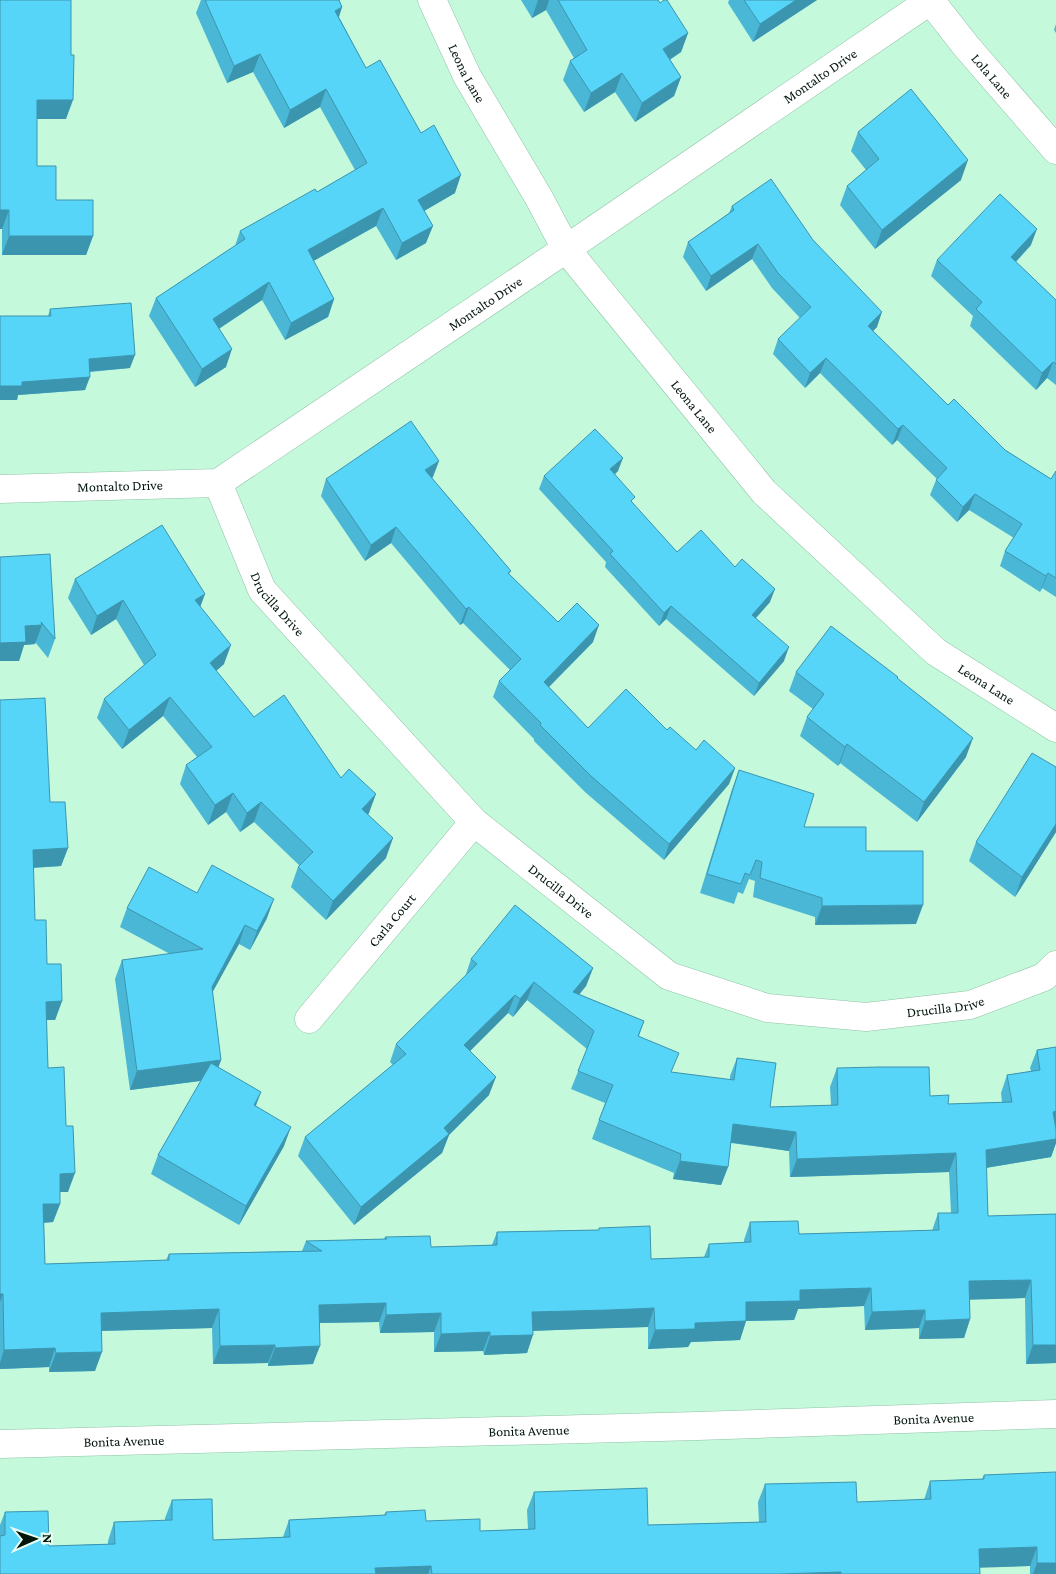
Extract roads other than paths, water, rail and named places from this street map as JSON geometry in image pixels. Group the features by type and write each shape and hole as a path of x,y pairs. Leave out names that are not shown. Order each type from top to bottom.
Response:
{"street":[{"name":"Leona Lane","path":"432,0 467,76 539,198 566,249 764,492 936,652 1056,728"},
{"name":"Montalto Drive","path":"0,489 218,483 566,249 930,0"},
{"name":"Lola Lane","path":"930,0 966,46 1056,150"},
{"name":"Drucilla Drive","path":"218,483 262,590 474,822 669,976 767,1008 866,1017 970,1005 1044,978 1056,965"},
{"name":"Carla Court","path":"309,1019 474,822"},
{"name":"Bonita Avenue","path":"0,1444 1056,1414"}]}
